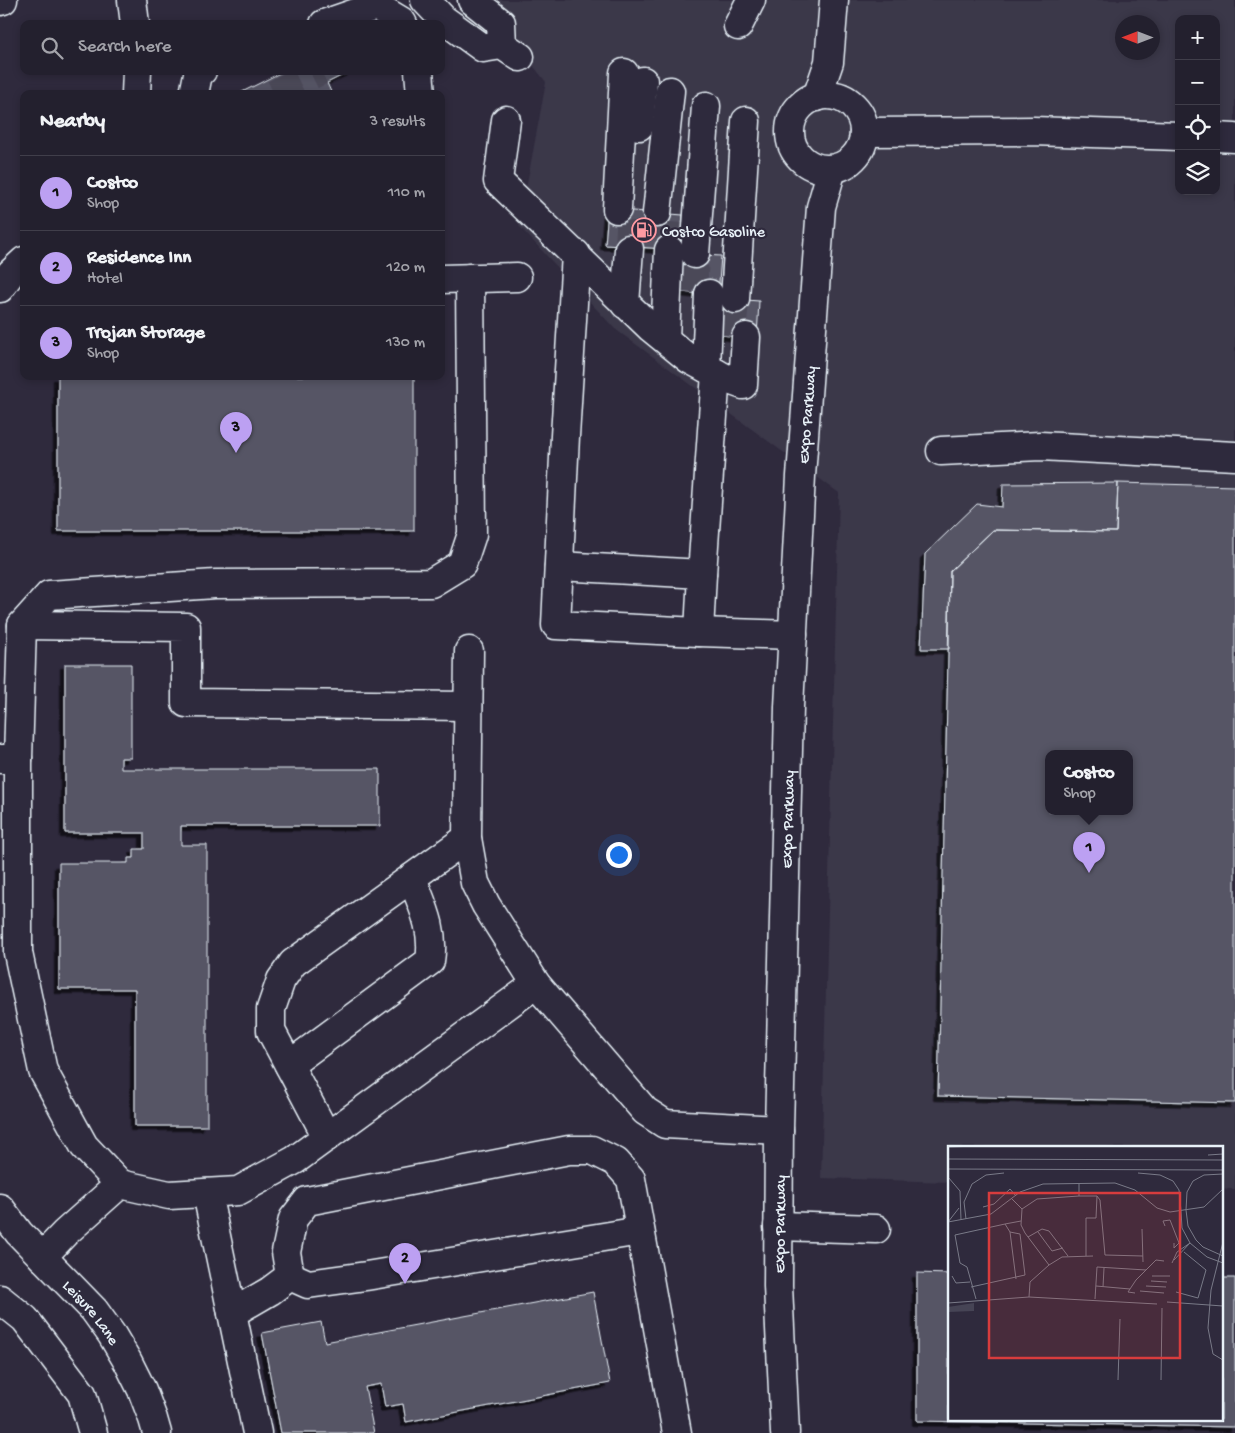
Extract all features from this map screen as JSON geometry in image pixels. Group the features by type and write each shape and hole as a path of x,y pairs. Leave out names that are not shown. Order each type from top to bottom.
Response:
{"street":[{"path":"132,0 134,20"},
{"path":"425,0 444,20"},
{"path":"445,20 483,48 511,51 501,23 472,0"},
{"path":"738,26 752,0"},
{"path":"828,97 834,0"},
{"path":"336,20 376,6 399,20"},
{"path":"136,90 137,75"},
{"path":"195,90 198,75"},
{"path":"419,75 421,90"},
{"path":"634,77 644,211 715,109"},
{"path":"828,97 846,100 855,108 862,119 864,132 862,144 856,154 848,163 837,168 822,167 800,158 791,142 790,130 792,117 799,107 810,99 828,97"},
{"path":"658,333 683,252 715,109"},
{"path":"699,632 710,370 722,296 715,109"},
{"path":"506,120 498,182 576,254 618,297 658,333 710,370 742,385 739,337"},
{"path":"864,132 1033,131 1175,136"},
{"path":"1220,137 1235,138"},
{"name":"Expo Parkway","path":"785,1433 778,1286 778,1226 789,707 802,466 821,207 822,167"},
{"path":"618,297 622,249"},
{"path":"576,254 564,436 560,566 556,625 793,635"},
{"path":"0,288 20,265"},
{"path":"445,279 517,277"},
{"path":"470,278 472,534 462,564 430,582 215,584 49,596 22,625 9,759 18,953 43,1071 84,1146 120,1184 169,1195 238,1191 295,1160 536,984"},
{"path":"941,452 1040,446 1235,456"},
{"path":"560,566 702,574"},
{"path":"22,625 186,627 186,703 468,706"},
{"path":"469,651 467,838 475,883 486,906 536,984 645,1111 666,1124 779,1130"},
{"path":"327,1137 271,1031 271,1009 280,980 293,964 467,838"},
{"path":"289,1065 430,961 432,947 430,928 412,878"},
{"path":"290,1276 286,1252 293,1219 307,1201 569,1150 592,1150 616,1162 631,1179 677,1433"},
{"path":"42,1257 65,1233 120,1184"},
{"path":"207,1193 257,1433"},
{"name":"Leisure Lane","path":"0,1208 10,1238 42,1257 94,1310 112,1335 142,1390 158,1433"},
{"path":"778,1226 876,1229"},
{"path":"290,1276 308,1284 640,1231"},
{"path":"232,1313 270,1291 290,1276"},
{"path":"0,1299 24,1319 82,1394 93,1433"}],"shaded area":[{"path":"481,0 1235,0 1235,1189 1222,1189 1222,1146 948,1146 948,1182 821,1178 839,493 615,329 519,226 546,82"}],"building":[{"path":"276,75 343,75 327,83 330,90 246,90"},
{"name":"Costco Gasoline","path":"608,209 683,215 680,250 605,245"},
{"name":"Costco Gasoline","path":"683,254 721,256 718,295 680,292"},
{"path":"721,298 759,301 757,338 719,335"},
{"path":"58,380 414,380 414,531 58,531"},
{"path":"1118,483 1235,486 1235,1103 938,1096 950,571 993,530 1116,532"},
{"path":"1118,483 1116,532 993,530 950,571 949,649 921,649 925,554 977,504 1002,507 1003,484"},
{"path":"65,664 131,664 131,758 121,758 121,769 380,769 380,826 181,826 181,845 207,845 207,1126 135,1126 135,989 59,989 59,863 128,863 128,858 134,858 134,849 144,849 144,833 65,833"},
{"path":"917,1273 948,1274 948,1420 1222,1420 1222,1278 1235,1278 1235,1427 917,1421"},
{"path":"593,1292 610,1383 406,1422 403,1404 385,1407 381,1384 365,1387 374,1433 281,1433 262,1333 321,1322 325,1342"}],"tunnel":[{"path":"282,90 313,75"},
{"path":"629,249 631,210"},
{"path":"669,250 672,214"},
{"path":"693,293 695,254"},
{"path":"732,336 735,299"}],"place":[{"name":"Costco Gasoline","path":"644,230"},
{"name":"Trojan Storage","path":"236,453"},
{"name":"Costco","path":"1089,873"},
{"name":"Residence Inn","path":"405,1284"}]}
